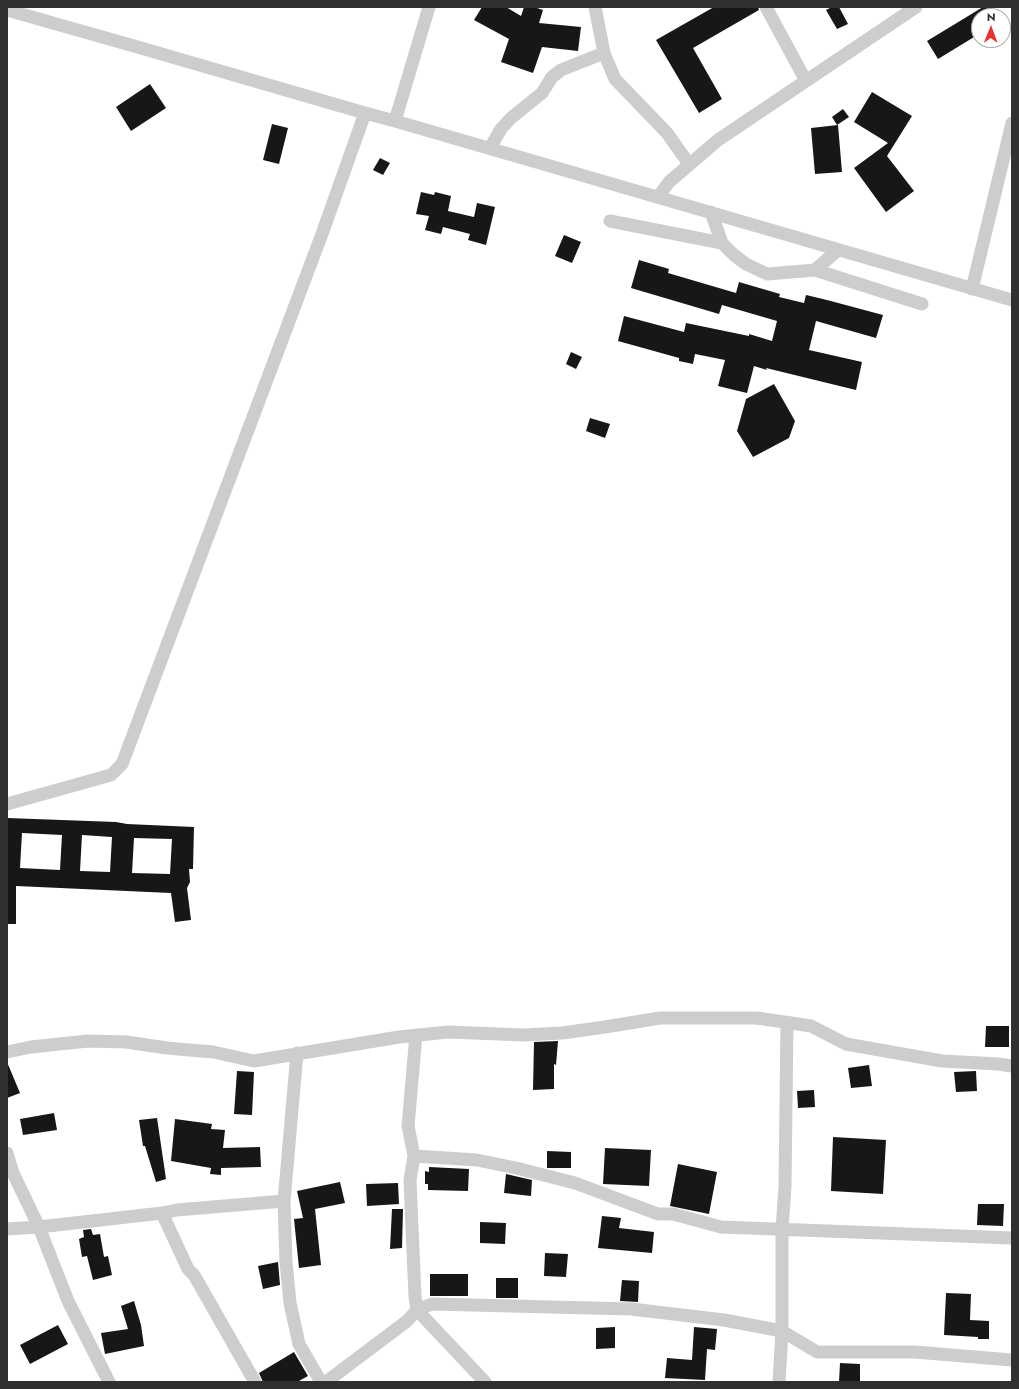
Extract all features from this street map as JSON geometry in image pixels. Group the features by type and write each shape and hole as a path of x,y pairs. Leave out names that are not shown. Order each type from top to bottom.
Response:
{"street":[{"path":"395,120 429,7"},
{"path":"595,7 604,53 615,79 667,133 689,164"},
{"path":"766,7 806,81"},
{"path":"658,197 669,182 718,140 916,7"},
{"path":"7,10 365,113 395,120 1012,300"},
{"path":"490,148 501,130 511,118 542,93 552,77 561,70 604,53"},
{"path":"7,804 111,775 122,764 319,242 365,113"},
{"path":"972,289 1012,123"},
{"path":"711,212 722,243 746,264 767,274 815,270 922,304"},
{"path":"610,221 722,243"},
{"path":"815,270 838,250"},
{"path":"7,1052 31,1047 88,1041 126,1042 212,1052 254,1061 400,1037 448,1032 524,1035 562,1033 660,1018 757,1018 811,1026 846,1044 942,1061 1012,1066"},
{"path":"779,1382 782,1331 782,1230 787,1022"},
{"path":"416,1035 408,1126 414,1156 410,1180 414,1297 418,1310 485,1382"},
{"path":"297,1053 284,1201 286,1262 290,1303 299,1344 321,1382"},
{"path":"7,1153 13,1173 39,1227 68,1301 109,1382"},
{"path":"414,1156 477,1160 516,1168 575,1183 658,1214 673,1214 721,1227 1012,1238"},
{"path":"7,1229 162,1214 177,1210 284,1201"},
{"path":"162,1214 188,1269 194,1275 255,1382"},
{"path":"326,1382 407,1321 418,1310 432,1304 631,1309 724,1320 782,1331 817,1352 915,1352 1012,1360"}],"building":[{"path":"482,7 506,7 521,16 524,7 534,7 543,10 539,23 581,27 578,51 542,47 533,73 501,62 509,39 474,20"},
{"path":"714,7 758,7 759,10 693,48 722,99 699,113 656,40"},
{"path":"832,7 839,7 848,24 837,29 826,10"},
{"path":"971,14 971,39 938,59 927,41"},
{"path":"150,84 166,108 131,131 116,107"},
{"path":"872,92 912,116 887,156 914,191 886,212 854,168 888,143 854,122"},
{"path":"843,109 849,117 837,125 832,117"},
{"path":"272,124 288,128 279,164 263,160"},
{"path":"838,125 842,172 815,174 811,128"},
{"path":"380,158 390,163 383,175 373,170"},
{"path":"421,192 434,195 435,192 451,196 448,211 474,217 477,203 495,207 486,245 468,240 470,234 443,227 441,234 425,230 429,216 416,214"},
{"path":"564,235 581,242 572,263 555,256"},
{"path":"639,260 669,269 668,273 736,293 739,282 780,294 779,297 804,303 806,295 883,315 876,338 816,321 809,350 862,362 856,390 754,366 747,393 718,386 725,360 695,354 693,364 679,361 679,358 618,341 624,316 684,332 686,323 749,336 749,334 772,341 777,321 722,305 719,314 631,288"},
{"path":"571,352 582,357 576,369 566,364"},
{"path":"774,384 795,421 789,438 753,457 737,431 746,399"},
{"path":"590,418 610,424 605,438 586,431"},
{"path":"7,818 116,822 127,824 194,827 193,869 189,869 190,882 187,888 191,920 175,922 171,893 16,886 16,924 7,924","holes":["22,833 62,835 60,870 20,868","82,835 112,837 110,872 80,871","134,838 172,839 170,874 132,873"]},
{"path":"986,1026 1009,1026 1009,1047 985,1047"},
{"path":"558,1041 556,1065 554,1064 554,1089 533,1090 534,1042"},
{"path":"7,1062 20,1093 7,1098"},
{"path":"869,1065 872,1086 851,1088 848,1068"},
{"path":"237,1071 254,1072 252,1115 234,1114"},
{"path":"976,1071 977,1091 956,1092 954,1072"},
{"path":"814,1090 815,1107 798,1108 797,1091"},
{"path":"54,1113 57,1130 23,1135 20,1119"},
{"path":"157,1118 166,1179 156,1182 145,1146 143,1146 139,1120"},
{"path":"175,1119 212,1124 211,1129 225,1130 223,1148 260,1147 261,1167 221,1168 221,1175 210,1174 211,1168 171,1161"},
{"path":"833,1137 886,1140 883,1194 831,1191"},
{"path":"605,1148 651,1150 649,1186 603,1184"},
{"path":"547,1151 571,1152 571,1168 547,1168"},
{"path":"678,1164 717,1172 709,1214 670,1206"},
{"path":"429,1167 469,1169 468,1191 428,1190 428,1184 425,1184 425,1171 429,1172"},
{"path":"506,1174 532,1180 531,1196 504,1193"},
{"path":"340,1182 345,1203 315,1209 321,1265 299,1268 294,1219 303,1218 297,1191"},
{"path":"398,1183 399,1204 367,1206 366,1184"},
{"path":"978,1204 1004,1204 1003,1226 977,1225"},
{"path":"392,1209 403,1209 402,1248 390,1249"},
{"path":"602,1216 621,1218 619,1228 654,1232 652,1253 598,1248"},
{"path":"480,1222 506,1223 505,1244 480,1243"},
{"path":"91,1229 93,1235 100,1234 104,1257 108,1256 112,1275 93,1280 87,1256 82,1257 79,1239 84,1237 83,1230"},
{"path":"545,1253 568,1254 566,1277 544,1276"},
{"path":"278,1262 280,1285 263,1289 258,1266"},
{"path":"430,1274 468,1274 468,1296 430,1296"},
{"path":"496,1278 518,1278 518,1298 496,1298"},
{"path":"622,1280 639,1281 638,1302 620,1301"},
{"path":"946,1293 971,1294 970,1320 989,1321 989,1339 944,1335"},
{"path":"134,1301 141,1325 144,1346 105,1354 101,1333 128,1329 121,1306"},
{"path":"58,1325 68,1344 30,1364 20,1345"},
{"path":"615,1327 615,1348 596,1349 596,1328"},
{"path":"694,1327 717,1329 715,1350 707,1349 705,1380 665,1378 667,1358 692,1360"},
{"path":"294,1352 308,1376 297,1382 263,1382 259,1373"},
{"path":"840,1363 860,1364 860,1382 839,1382"}]}
